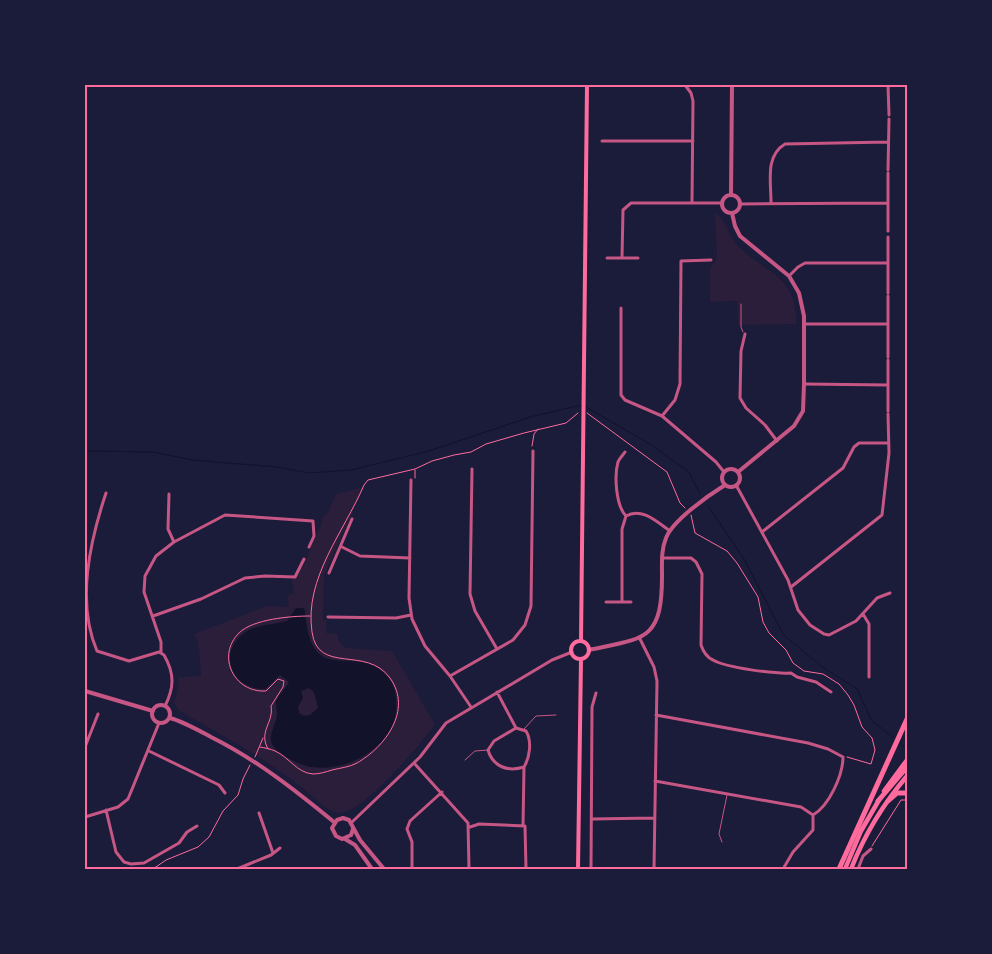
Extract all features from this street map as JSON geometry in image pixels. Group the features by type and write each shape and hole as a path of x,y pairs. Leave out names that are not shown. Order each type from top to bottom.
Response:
{"highway":[{"path":"839,869 907,719"},
{"path":"878,801 907,767"},
{"path":"888,802 897,793 907,793"}],"main road":[{"path":"581,641 587,85"},
{"path":"581,641 586,644 589,650 588,656 581,659 574,657 572,652 574,644 581,641"},
{"path":"578,869 581,659"},
{"path":"845,869 861,831 878,801 907,760"},
{"path":"851,869 867,836 907,776"}],"street":[{"path":"684,85 691,92 693,101 692,201"},
{"path":"731,195 732,85"},
{"path":"888,85 889,115"},
{"path":"888,231 889,119"},
{"path":"602,141 693,141"},
{"path":"771,202 771,162 776,150 785,144 888,142"},
{"path":"722,203 726,196 731,195 736,197 740,204"},
{"path":"622,258 622,217 626,206 638,201 722,203"},
{"path":"740,204 771,202 888,203"},
{"path":"722,203 725,210 732,213"},
{"path":"732,213 738,209 740,204"},
{"path":"732,213 740,236 789,276 802,300 804,324 803,411 794,426 738,472"},
{"path":"791,587 882,515 888,443 888,237"},
{"path":"607,258 638,258"},
{"path":"662,416 675,400 680,384 681,261 711,260"},
{"path":"789,276 798,266 805,263 888,263"},
{"path":"621,308 621,395 625,400 662,416 716,462 724,472"},
{"path":"804,324 888,324"},
{"path":"745,334 741,351 740,398 746,408 765,425 777,440"},
{"path":"804,384 888,384"},
{"path":"762,532 843,468 854,447 859,444 888,443"},
{"path":"450,676 497,649 520,633 531,606 532,451"},
{"path":"625,452 618,462 618,504 626,516"},
{"path":"472,469 470,594 475,611 497,649"},
{"path":"724,472 731,469 738,472 740,478 736,486"},
{"path":"724,472 722,480 725,485"},
{"path":"411,480 409,598 411,615 419,637 450,676 471,707"},
{"path":"589,650 640,638 653,626 660,611 662,558 664,545 670,531 678,521 725,485 736,486"},
{"path":"736,486 791,587 802,617 824,634 833,633 852,624 877,598 890,593"},
{"path":"106,493 86,581 92,633 97,651 130,661 161,653"},
{"path":"169,494 168,529 174,542"},
{"path":"622,602 622,528 626,516 632,512 644,514 670,531"},
{"path":"165,706 173,681 166,659 161,653 161,642 144,592 145,576 156,556 174,542 225,515 313,521 314,536 309,547"},
{"path":"329,573 342,547 352,519"},
{"path":"342,547 360,556 410,558"},
{"path":"662,558 691,558 700,568 702,574 701,645 704,652 712,660 777,674 791,673 797,678 816,682 831,692"},
{"path":"153,616 201,599 245,578 265,576 295,577 304,559"},
{"path":"606,602 631,602"},
{"path":"863,614 869,624 868,677"},
{"path":"328,617 396,618 411,615"},
{"path":"85,634 92,633"},
{"path":"640,638 654,667 656,682 654,869"},
{"path":"351,822 414,763 446,723 552,660 572,652"},
{"path":"85,691 153,711"},
{"path":"497,692 516,728"},
{"path":"591,869 592,707 596,693"},
{"path":"153,711 160,706 165,706"},
{"path":"165,706 170,711 170,718"},
{"path":"153,711 153,718 159,723 164,723 170,718"},
{"path":"85,747 98,714"},
{"path":"656,715 808,743 828,749 843,757 841,770 825,805 813,815"},
{"path":"170,718 230,747 260,765 297,790 334,822"},
{"path":"85,817 118,807 128,799 159,723"},
{"path":"524,767 518,769 502,768 492,759 488,750 494,741 516,728 524,730 529,739 528,760 524,767 526,869"},
{"path":"149,751 219,785 225,793"},
{"path":"414,763 465,818 470,827 469,869"},
{"path":"655,781 801,807 813,815"},
{"path":"412,869 412,842 406,828 410,821 442,792"},
{"path":"106,810 116,852 124,862 131,864 144,863 179,843 187,832 197,826"},
{"path":"259,813 273,853"},
{"path":"783,869 792,852 813,830 813,815"},
{"path":"372,869 355,845 345,839 338,838 334,834 332,828 334,822 343,818 351,822 353,828 384,869"},
{"path":"592,819 654,818"},
{"path":"470,827 479,824 524,826"},
{"path":"345,839 350,835 353,828"},
{"path":"237,869 280,848"},
{"path":"858,869 864,856 871,849"}],"lane":[{"path":"741,304 741,327 745,334"},
{"path":"524,730 536,716 556,715"},
{"path":"465,760 478,750 488,750"},
{"path":"722,842 720,834 727,794"}],"path":[{"path":"415,481 415,469 432,461 471,452 486,444 566,423 578,413 588,413 667,472 680,503 685,508"},
{"path":"532,451 534,434 539,429"},
{"path":"692,517 695,533 727,551 749,579 758,597 763,622 768,633 786,650 793,663 804,671 822,674 838,684 854,705 862,727 872,738 874,757 868,764 852,757 843,757"},
{"path":"256,756 272,712 271,706 284,687 284,681 278,679 266,691 252,690 241,685 232,673 229,647 242,630 290,616 311,616 315,641 322,652 331,657 368,661 375,664 390,677 398,703 395,722 381,745 366,758 350,766 318,774 303,772 280,754 260,747"},
{"path":"264,737 268,749"},
{"path":"153,869 166,860 198,847 209,837 223,811 238,795 242,779 250,765"},
{"path":"871,849 875,838 895,813 901,800 907,800"}],"shaded area":[{"path":"715,212 723,220 735,243 779,278 786,286 792,296 796,324 738,325 737,301 710,302 710,269 717,258"},
{"path":"364,487 324,575 323,620 326,620 326,633 338,634 338,640 345,648 392,651 435,724 405,761 376,791 349,811 339,813 325,807 304,789 259,757 178,710 174,702 179,677 201,676 198,641 194,634 267,606 289,607 287,596 294,593 292,581 302,568 322,524 322,517 327,514 336,494"},
{"path":"296,608 304,608 309,636 316,651 326,658 338,661 364,662 378,668 391,682 396,701 395,716 390,730 381,742 356,760 326,768 311,767 280,753 272,744 271,736 277,716 276,701 289,682 280,675 265,689 254,688 244,684 232,669 231,651 235,642 243,634 259,627 287,621","holes":["309,688 314,692 318,708 310,715 304,716 299,713 298,707 303,698 301,691"]}],"waterway":[{"path":"85,451 153,452 192,460 277,467 309,473 351,470 429,451 530,417 582,406"},
{"path":"586,407 653,446 689,472 700,494"},
{"path":"708,506 744,559 783,634 821,666 857,689 872,721 893,737"},
{"path":"900,742 907,750"}]}
